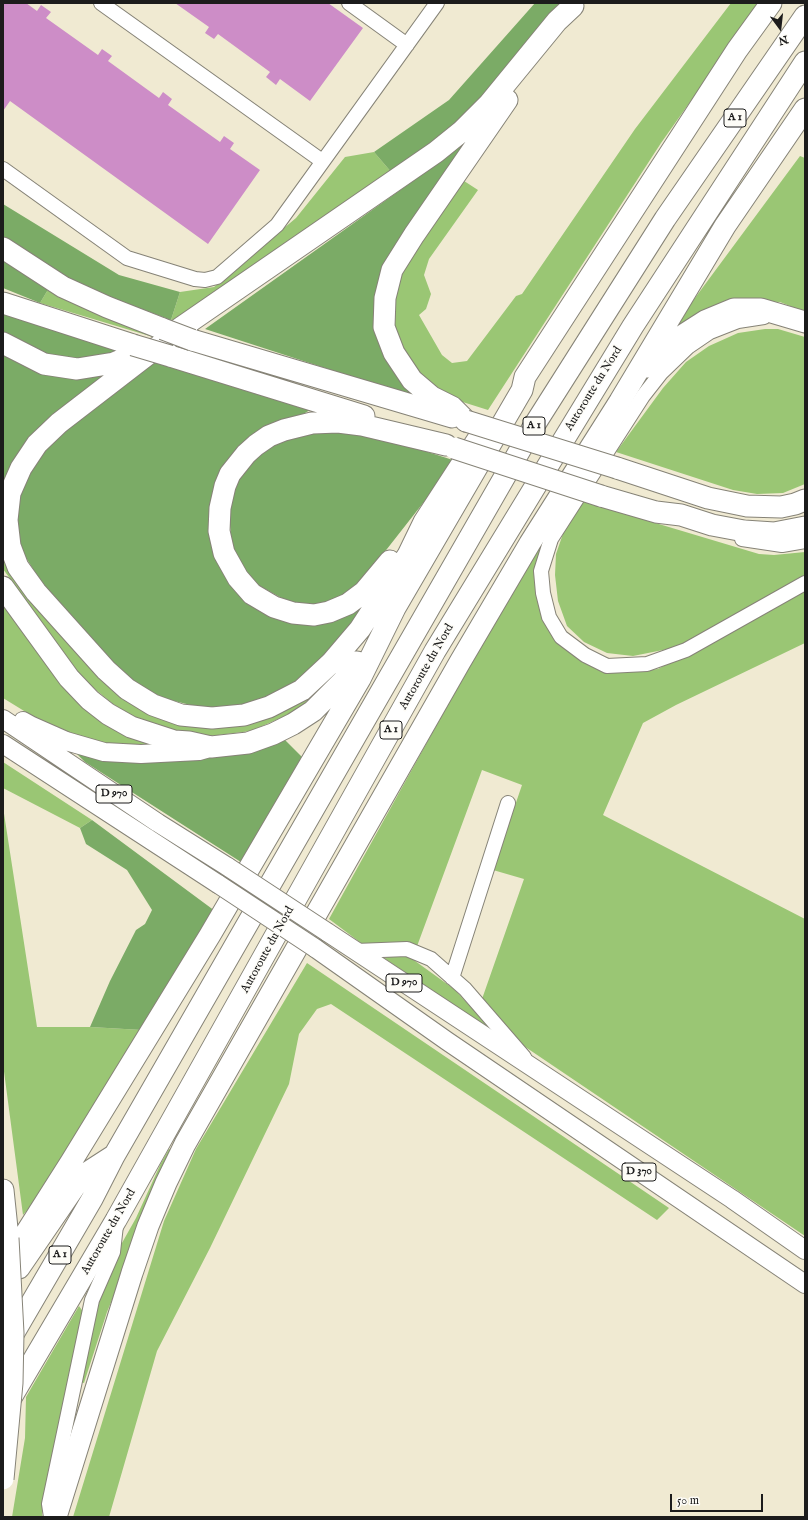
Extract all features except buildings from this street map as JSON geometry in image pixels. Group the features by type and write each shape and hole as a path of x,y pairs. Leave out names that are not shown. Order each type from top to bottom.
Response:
{"highway":[{"path":"3,1269 71,1162 210,935 360,679 396,608 522,390 525,377 732,57 771,3"},
{"path":"525,377 512,384 424,522 408,554 360,629 331,663 302,690 269,708 244,715 212,718 181,715 153,705 127,689 106,670 36,592 18,568 10,546 7,520 10,493 21,468 37,444 58,423 191,331 436,152 462,131 494,99 557,21 574,4"},
{"path":"466,421 452,407 432,396 412,380 394,353 384,327 385,298 392,270 414,235 509,97 562,26 574,4"},
{"name":"A 1","path":"3,1352 535,424 665,219 805,16"},
{"name":"Autoroute du Nord","path":"3,1412 116,1220 435,651 633,326 805,62"},
{"path":"56,1517 146,1232 166,1183 185,1144 460,662 530,543 620,401 725,226 805,109"},
{"path":"3,248 63,287 107,307 163,329 191,331 708,498 747,506 781,507 805,500"},
{"path":"3,303 133,345 394,425 450,447 601,496 656,512 681,515 712,525 744,531 774,533 805,527"},
{"path":"620,401 637,383 651,363 680,337 705,321 734,309 761,309 805,322"},
{"path":"3,343 44,364 77,369 114,363 191,331"},
{"path":"424,522 364,592 348,604 329,612 314,615 293,613 274,607 252,594 238,578 224,553 219,531 220,508 230,474 237,464 256,445 269,436 284,430 312,423 338,422 362,425 450,447"},
{"path":"3,587 69,678 90,700 108,714 131,727 174,741 189,742 211,747 248,743 273,734 293,724 313,711 343,681 396,608"},
{"path":"3,1292 82,1176 114,1156"},
{"path":"3,1190 12,1284 13,1348 12,1383 3,1479"}],"main road":[{"path":"3,710 66,742 104,752 141,754 173,753 199,751 211,747"},
{"name":"D 970","path":"3,719 158,823 228,867 481,1034"},
{"name":"D 970","path":"3,744 315,948 474,1059"},
{"name":"D 370","path":"481,1034 805,1250"},
{"name":"D 370","path":"474,1059 805,1284"}],"street":[{"path":"101,3 322,161"},
{"path":"349,3 407,45"},
{"path":"3,169 128,258 195,279 206,280 217,277 277,225 437,3"},
{"path":"778,315 738,321 710,332 688,347 661,373 643,396 551,539 541,571 543,593 549,617 561,637 585,655 606,666 647,664 686,650 805,583"},
{"path":"656,512 676,522 710,533 748,541 782,544 805,542"},
{"path":"452,978 508,803"},
{"path":"356,951 407,949 431,959 465,989 534,1069"},
{"path":"51,1517 49,1504 92,1300 113,1252 116,1220"}],"green space":[{"path":"535,3 563,3 456,126 392,173 374,152 449,100"},
{"path":"731,3 760,3 661,143 488,410 450,398 422,383 394,335 390,310 408,251 461,179 478,190 429,259 424,275 431,294 426,309 419,315 442,355 452,363 467,361 516,296 522,294 635,129"},
{"path":"475,130 383,290 411,390 411,396 205,329 441,161"},
{"path":"374,152 392,173 179,319 171,320 180,292 214,287 296,218 345,157"},
{"path":"800,156 805,158 805,312 780,302 750,301 672,329"},
{"path":"3,204 119,275 180,292 171,320 70,282 12,245 3,237"},
{"path":"3,258 49,288 40,303 3,288"},
{"path":"49,288 156,333 153,337 40,303"},
{"path":"3,311 127,350 98,361 60,361 3,335"},
{"path":"765,329 778,329 805,337 805,484 783,493 757,494 733,490 616,452 663,388 686,362 709,346 738,333"},
{"path":"3,353 126,367 53,420 3,503"},
{"path":"155,360 310,410 295,419 259,435 211,518 254,602 340,616 364,606 337,642 306,677 261,701 237,706 203,708 166,699 131,682 43,585 23,553 17,532 18,503 24,477 49,440"},
{"path":"336,430 365,432 456,461 365,577 340,597 312,606 287,601 258,585 240,563 232,545 229,515 233,488 258,452 283,438"},
{"path":"582,501 759,554 774,555 805,552 805,575 678,647 633,656 607,653 584,642 567,626 558,601 555,575 556,554 565,528"},
{"path":"547,536 545,614 591,664 621,673 658,669 805,591 805,643 676,705 643,723 603,815 805,919 805,1236 515,1040 482,999 524,879 493,870 522,785 482,770 416,949 365,946 329,919 531,555"},
{"path":"3,544 63,632 188,721 345,660 323,688 294,712 251,731 210,736 178,733 148,725 113,704 84,680 3,569"},
{"path":"3,595 92,708 154,747 119,749 55,730 3,698"},
{"path":"284,739 306,761 244,864 85,762 75,752 157,762 210,758 257,750"},
{"path":"3,762 92,820 80,828 3,788"},
{"path":"3,807 37,1027 90,1027 142,1030 42,1193 23,1215 3,1064"},
{"path":"92,820 215,911 142,1030 90,1027 110,981 136,930 145,924 152,910 127,870 86,844 80,828"},
{"path":"404,953 454,989 496,1034 384,958"},
{"path":"307,963 669,1208 657,1220 331,1004 317,1009 299,1034 289,1084 210,1248 157,1351 109,1517 73,1517 164,1221 196,1149"},
{"path":"169,1149 174,1150 107,1312 84,1383 80,1382 104,1275 136,1218"},
{"path":"79,1306 84,1313 42,1514 43,1517 12,1517 25,1438 26,1397"}]}
